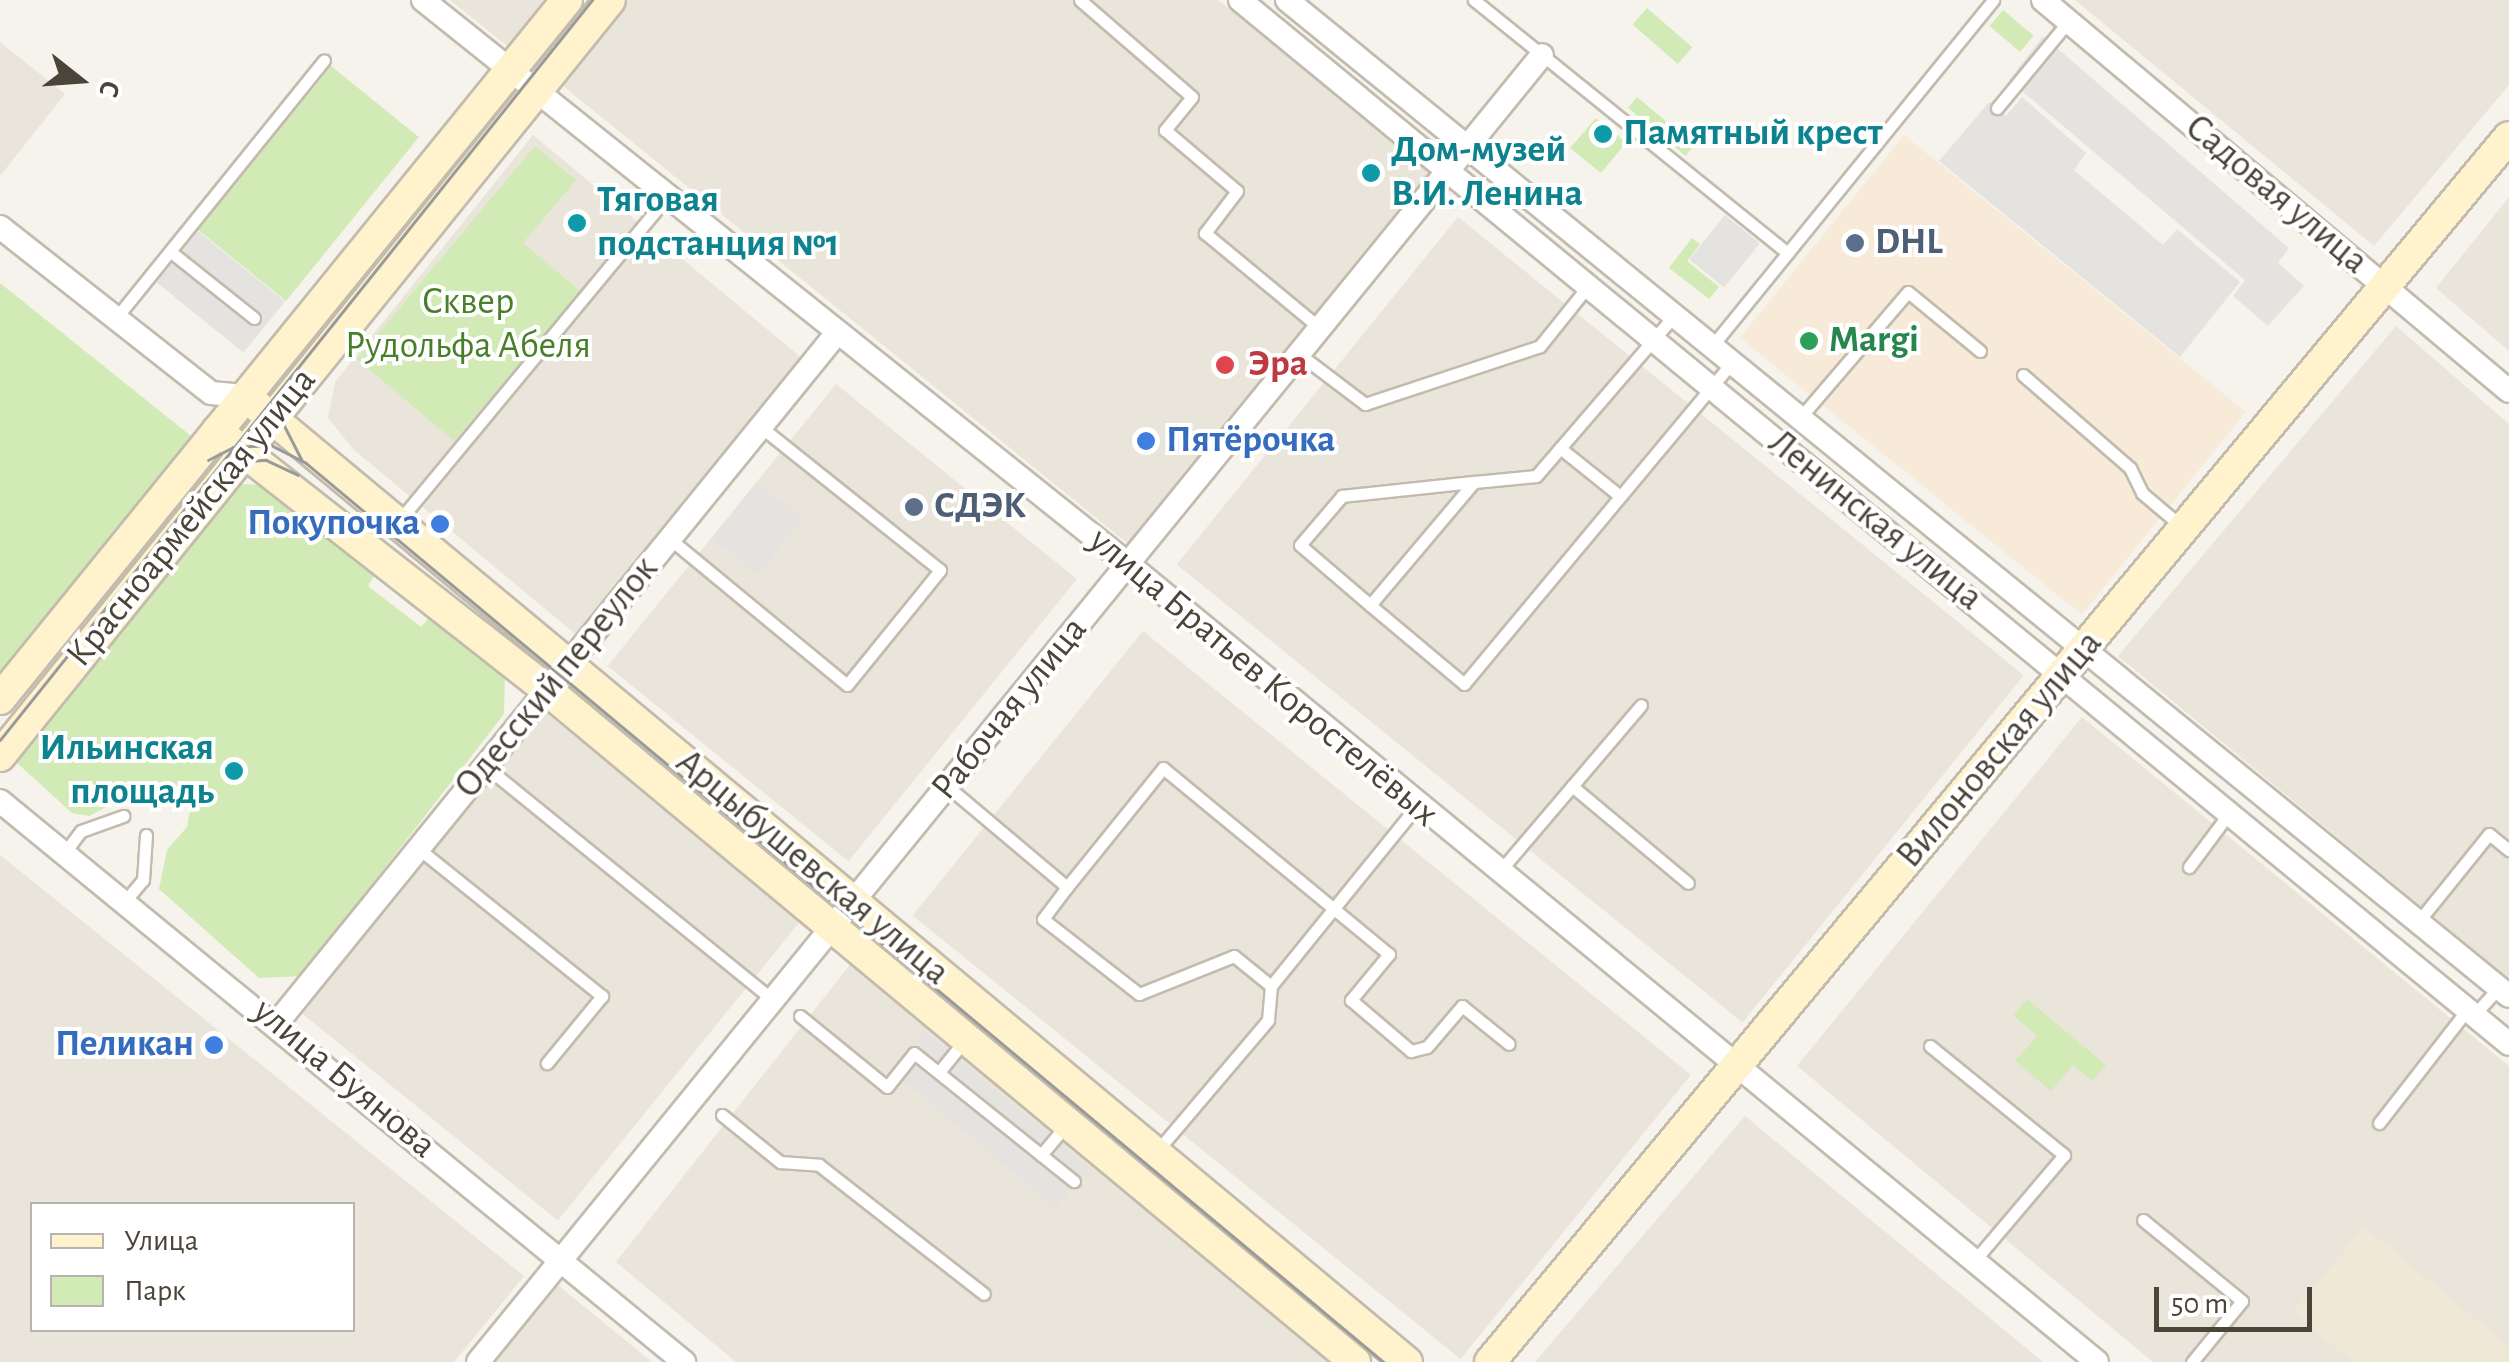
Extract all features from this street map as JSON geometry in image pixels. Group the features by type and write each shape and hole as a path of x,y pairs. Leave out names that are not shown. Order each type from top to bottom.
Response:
{"main road":[{"name":"Красноармейская улица","path":"0,699 567,0"},
{"name":"Красноармейская улица","path":"0,756 610,0"},
{"name":"Вилоновская улица","path":"1490,1362 2509,138"},
{"name":"Арцыбушевская улица","path":"246,396 1407,1362"},
{"name":"Арцыбушевская улица","path":"217,431 547,690 1354,1362"}],"street":[{"name":"улица Братьев Коростелёвых","path":"423,0 1128,564 1417,806 1738,1064 2097,1362"},
{"name":"Ленинская улица","path":"1240,0 2063,673 2509,1044"},
{"name":"Ленинская улица","path":"1287,0 1858,470 2504,992"},
{"name":"Садовая улица","path":"2042,0 2509,390"},
{"name":"Рабочая улица","path":"478,1362 1542,55"},
{"path":"0,227 211,393 246,396"},
{"name":"Одесский переулок","path":"277,1023 838,333"},
{"path":"211,393 217,431"},
{"name":"улица Буянова","path":"0,801 277,1023 684,1362"}],"lane":[{"path":"1080,0 1192,98 1165,130 1237,191 1205,233 1320,328"},
{"path":"1474,0 1788,254"},
{"path":"1710,348 1993,0"},
{"path":"1997,108 2068,22"},
{"path":"1300,48 1318,25"},
{"path":"116,318 324,60"},
{"path":"398,522 666,198"},
{"path":"171,252 254,318"},
{"path":"1299,354 1365,404 1540,346 1588,286"},
{"path":"1798,420 1908,292 1980,352"},
{"path":"1672,318 1536,476 1342,496 1300,545 1464,684 1730,365"},
{"path":"2023,375 2130,468 2142,493 2184,528"},
{"path":"670,539 847,685 882,642 940,570 761,427"},
{"path":"1560,448 1620,496"},
{"path":"1840,492 1858,470"},
{"path":"1370,605 1474,482"},
{"path":"1870,516 1888,494"},
{"path":"1499,872 1641,705"},
{"path":"486,766 773,1000"},
{"path":"1271,986 1234,956 1139,994 1043,919 1163,768 1389,954 1351,1000 1411,1051 1427,1047 1462,1006 1508,1044"},
{"path":"947,786 1066,886"},
{"path":"1572,786 1688,883"},
{"path":"1156,1151 1268,1020 1271,986 1417,806"},
{"path":"2189,867 2230,812"},
{"path":"65,852 80,831 123,816"},
{"path":"2418,922 2488,834 2509,850"},
{"path":"126,900 142,880 146,835"},
{"path":"418,848 602,996 547,1062"},
{"path":"2378,1123 2471,1012 2504,992"},
{"path":"800,1016 887,1086 914,1053 1074,1181"},
{"path":"938,1072 966,1039"},
{"path":"1930,1046 2064,1155 1974,1261"},
{"path":"722,1115 780,1162 819,1166 984,1294"},
{"path":"1041,1155 1067,1124"},
{"path":"2143,1220 2242,1302 2192,1362"}],"shaded area":[{"path":"450,0 561,0 517,54"},
{"path":"623,0 1218,0 1433,174 1132,547 557,81"},
{"path":"2075,0 2509,0 2509,85 2374,246"},
{"path":"2043,36 2289,248 2278,263 2304,286 2268,326 2233,296 2245,280 2009,80"},
{"path":"0,42 65,94 0,176"},
{"path":"2022,97 2086,153 2074,170 2163,245 2177,229 2240,282 2180,357 1939,161 1989,102 2006,116"},
{"path":"533,135 803,359 579,637 354,450 328,418 335,382"},
{"path":"1904,135 2246,412 2082,615 1740,338"},
{"path":"2509,197 2509,351 2436,288"},
{"path":"1725,215 1760,243 1724,288 1689,259"},
{"path":"1458,217 2024,675 1742,1023 1177,564"},
{"path":"198,231 285,301 244,353 156,282"},
{"path":"2396,326 2509,424 2509,979 2118,656"},
{"path":"836,384 1077,579 848,861 608,666"},
{"path":"757,482 803,519 758,575 712,538"},
{"path":"1143,631 1691,1075 1461,1359 913,915"},
{"path":"541,709 801,920 558,1221 297,1010"},
{"path":"2082,717 2509,1066 2509,1362 2153,1362 1797,1066"},
{"path":"0,855 524,1276 454,1362 0,1362"},
{"path":"852,962 1328,1362 736,1362 616,1262"},
{"path":"924,1030 1089,1169 1056,1209 891,1070"},
{"path":"1745,1116 2043,1362 1535,1362"},
{"path":"2364,1227 2509,1347 2507,1362 2353,1362 2293,1312"},
{"path":"554,1282 652,1362 489,1362"}],"green space":[{"path":"1647,8 1692,47 1678,64 1633,25"},
{"path":"2003,10 2034,36 2020,52 1990,26"},
{"path":"331,66 419,137 286,301 198,230"},
{"path":"1637,97 1694,145 1685,156 1628,108"},
{"path":"1596,118 1605,125 1602,138 1614,132 1626,143 1601,173 1570,148"},
{"name":"Сквер Рудольфа Абеля","path":"535,146 576,180 523,243 580,291 454,441 357,359"},
{"path":"1692,238 1700,244 1687,261 1719,287 1709,299 1669,268"},
{"path":"0,283 191,436 0,681"},
{"name":"Ильинская площадь","path":"239,484 274,485 378,570 368,586 421,627 434,611 505,669 504,714 301,976 259,978 159,889 167,850 187,827 191,805 182,788 166,781 147,786 89,816 72,813 16,762"},
{"path":"2027,999 2106,1065 2092,1081 2073,1065 2051,1091 2015,1061 2037,1036 2013,1015"}],"tram line":[{"path":"0,740 592,0"},
{"path":"288,381 282,421 302,460"},
{"path":"208,460 233,447 271,445 306,463 1384,1362"},
{"path":"204,484 250,461 266,460 298,475"}],"place":[{"name":"Памятный крест","path":"1603,134"},
{"name":"Дом-музей В.И. Ленина","path":"1371,173"},
{"name":"Тяговая подстанция №1","path":"577,223"},
{"name":"DHL","path":"1855,243"},
{"name":"Margi","path":"1809,341"},
{"name":"Эра","path":"1225,365"},
{"name":"Пятёрочка","path":"1146,441"},
{"name":"СДЭК","path":"914,507"},
{"name":"Покупочка","path":"440,524"},
{"name":"Ильинская площадь","path":"234,771"},
{"name":"Пеликан","path":"214,1045"}]}
